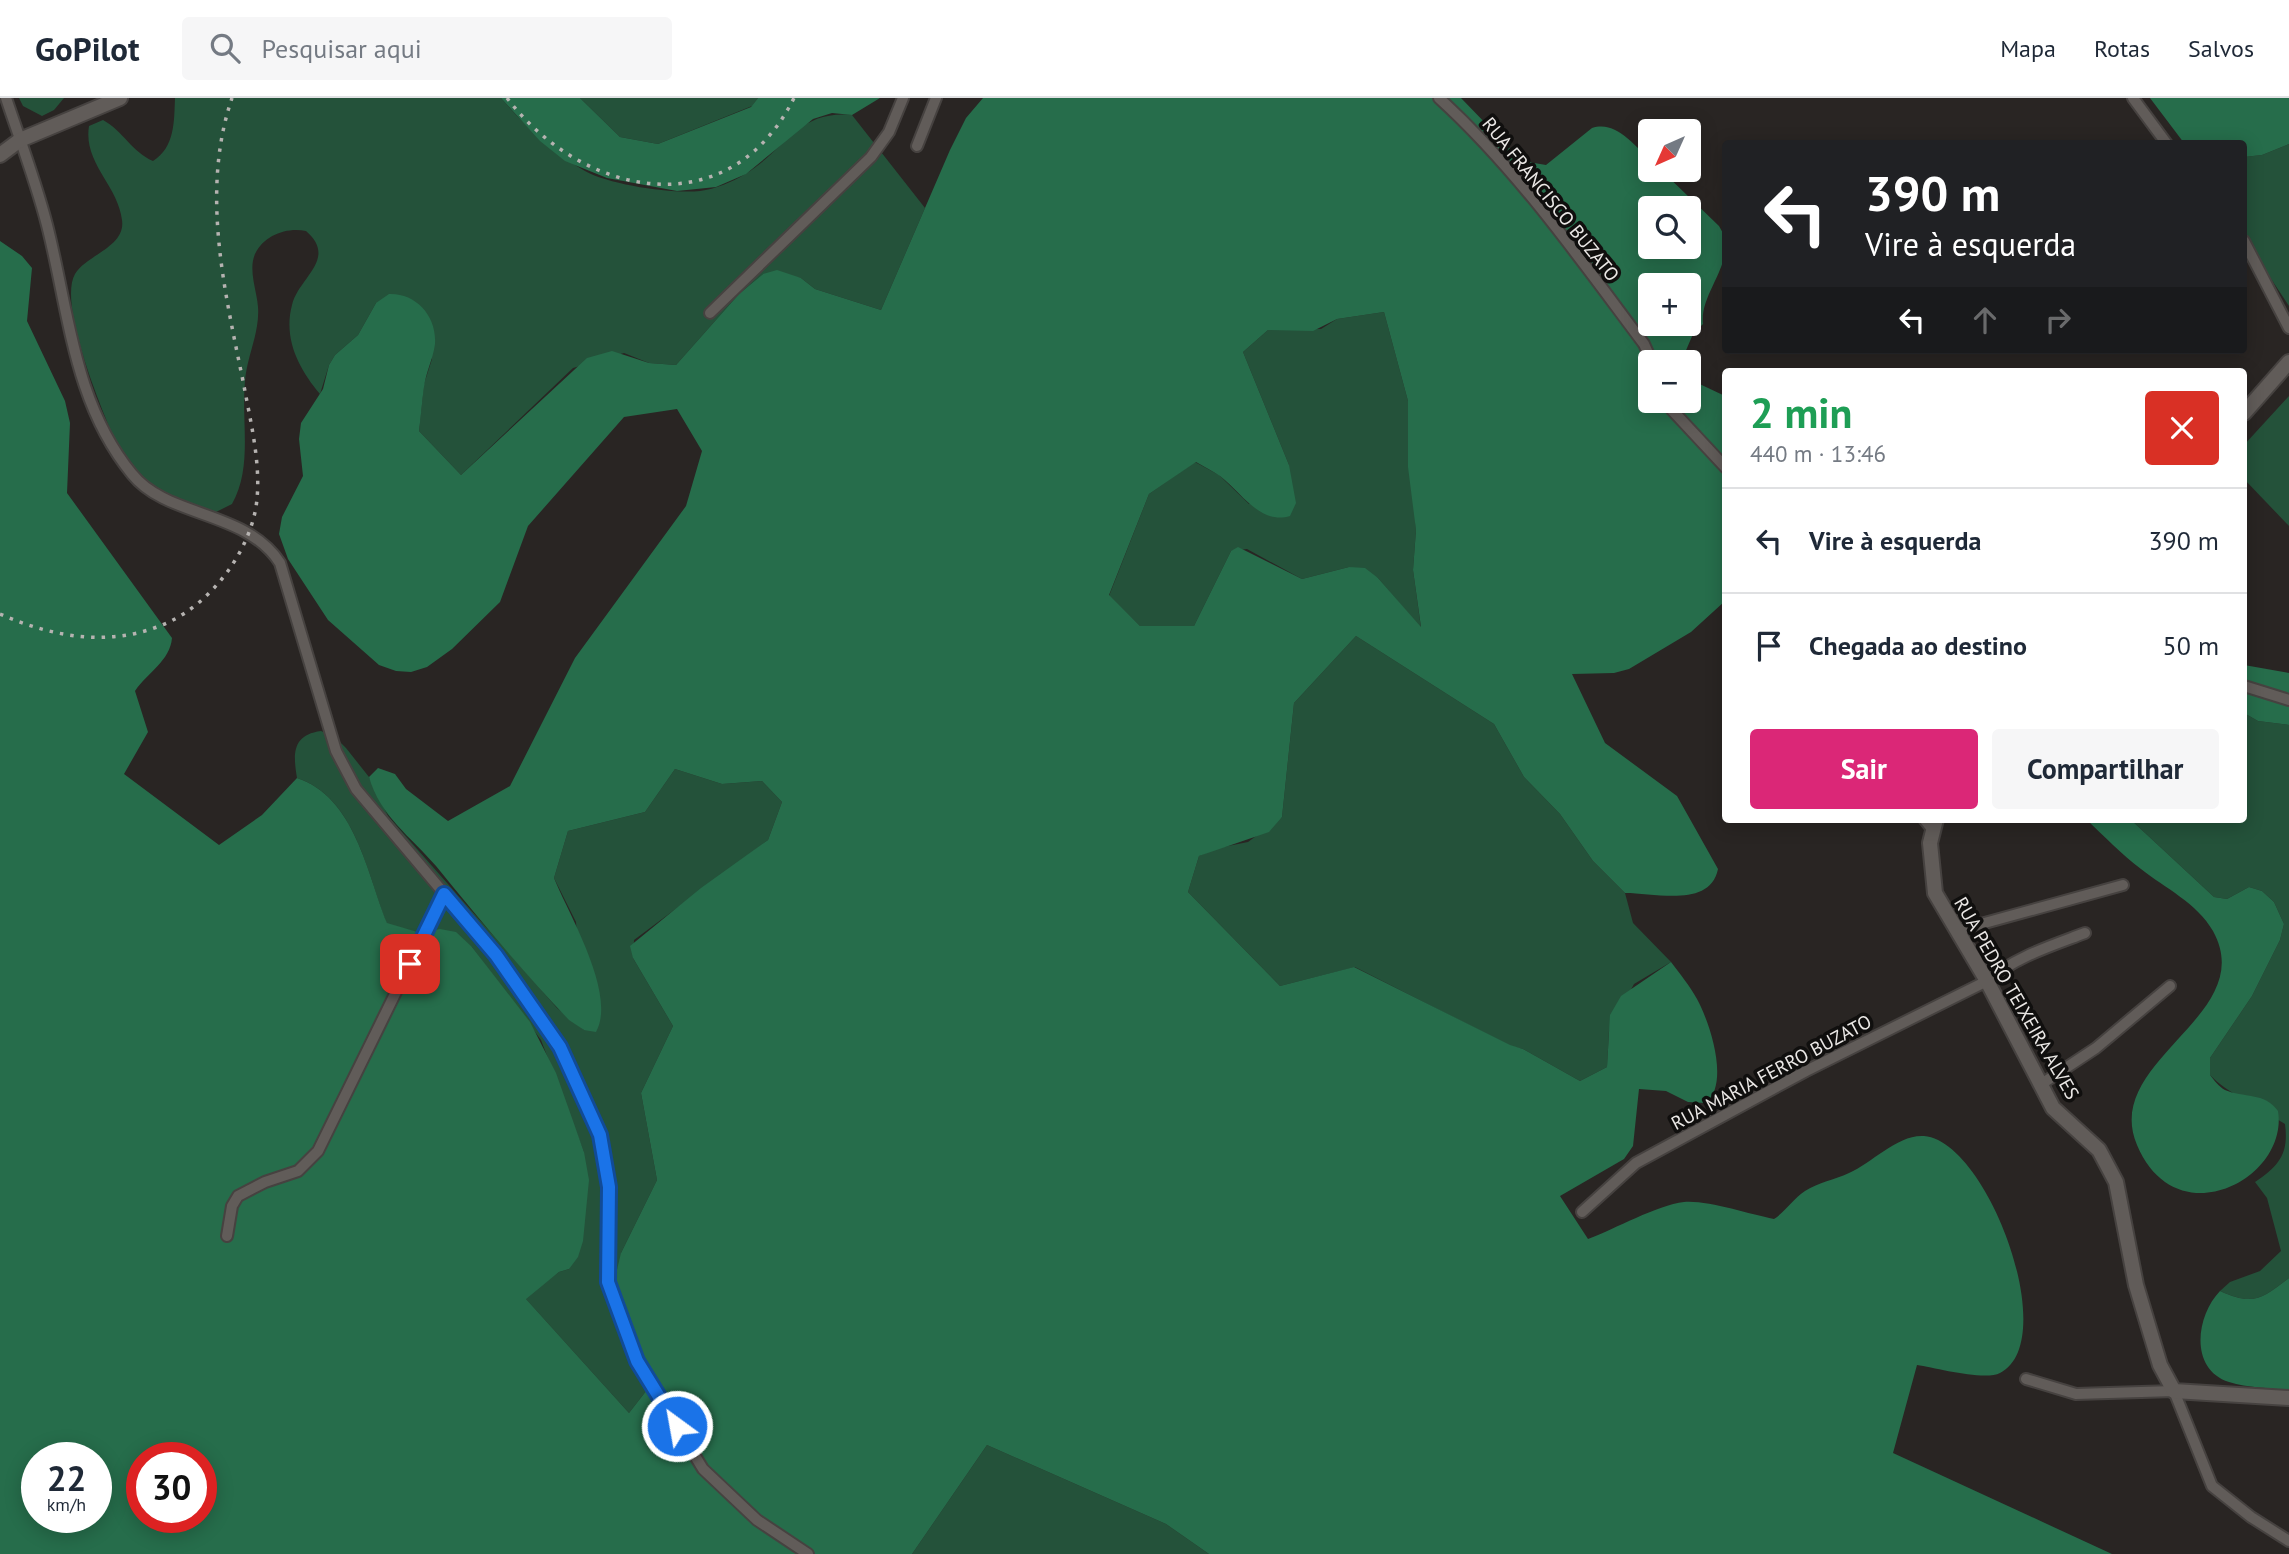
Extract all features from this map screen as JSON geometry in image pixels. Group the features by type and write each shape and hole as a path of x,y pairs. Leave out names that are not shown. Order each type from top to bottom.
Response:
{"street":[{"path":"6,98 47,224 82,385 114,449 134,477 161,496 247,532 269,546 280,563 336,751 356,789 496,955 560,1047 600,1135 609,1187 608,1282 637,1361 703,1469 757,1520 808,1554"},
{"path":"0,155 20,140 120,98"},
{"path":"710,313 871,157 889,132 903,98"},
{"path":"917,146 936,98"},
{"name":"RUA FRANCISCO BUZATO","path":"1439,98 1472,128 1558,231 1647,350"},
{"path":"2133,98 2164,140"},
{"path":"2247,247 2289,328"},
{"path":"2247,410 2289,362"},
{"path":"1675,413 1722,464"},
{"path":"2247,687 2289,700"},
{"name":"RUA PEDRO TEIXEIRA ALVES","path":"1931,823 1934,893 1959,930 2053,1108 2099,1150 2116,1182 2136,1285 2160,1365 2174,1391 2212,1486 2251,1517 2289,1541"},
{"path":"1959,930 2123,885"},
{"path":"227,1236 232,1206 238,1196 298,1171 318,1151 444,894"},
{"name":"RUA MARIA FERRO BUZATO","path":"1582,1212 1636,1163 1806,1071 1987,981 1999,971 2085,933"},
{"path":"2040,1085 2096,1048 2170,986"},
{"path":"2026,1379 2076,1394 2174,1391 2289,1398"}],"green space":[{"path":"19,98 64,98 54,110 42,116 23,106"},
{"path":"175,98 501,98 540,138 585,171 625,184 688,192 712,189 740,177 805,125 833,115 852,115 925,208 881,310 815,289 801,278 763,274 739,294 676,365 649,363 624,353 573,368 461,475 419,431 424,384 432,359 376,303 358,335 335,355 320,394 300,364 291,342 290,330 292,305 314,268 318,250 315,241 306,231 291,230 270,237 259,247 253,260 258,316 245,381 242,475 232,504 212,514 134,482 90,377 73,316 71,291 75,274 80,267 112,244 122,229 119,207 91,151 89,126 103,120 153,161 166,149 172,133"},
{"path":"501,98 580,98 620,137 658,144 751,107 758,98 880,98 852,115 832,113 813,119 746,174 716,187 677,191 607,178 565,161 540,141"},
{"path":"580,98 758,98 752,106 658,144 620,137"},
{"path":"983,98 1461,98 1522,161 1546,165 1592,128 1601,126 1617,131 1631,141 1638,148 1638,182 1673,182 1688,196 1638,196 1638,259 1701,259 1701,209 1719,226 1722,233 1722,265 1707,299 1701,326 1701,273 1638,273 1638,336 1692,336 1686,350 1638,350 1638,413 1701,413 1701,385 1722,395 1722,604 1691,632 1629,669 1614,673 1572,674 1605,743 1677,796 1718,869 1713,881 1693,894 1680,896 1625,893 1593,861 1560,814 1524,777 1494,724 1356,636 1294,703 1282,817 1269,832 1199,856 1188,892 1280,986 1354,967 1523,1049 1580,1081 1607,1067 1610,1015 1621,996 1671,962 1694,994 1707,1023 1715,1052 1717,1082 1706,1103 1688,1102 1666,1091 1639,1089 1633,1146 1624,1159 1560,1196 1588,1239 1649,1212 1684,1202 1716,1205 1774,1219 1805,1191 1849,1173 1895,1144 1924,1136 1948,1146 1972,1171 1993,1205 2009,1245 2020,1286 2023,1324 2017,1354 2000,1373 1972,1375 1917,1365 1893,1453 2112,1554 1209,1554 1166,1524 987,1445 912,1554 0,1554 0,241 22,256 32,268 27,321 65,401 70,423 67,493 172,638 163,660 135,691 148,732 124,774 219,845 262,815 297,778 317,788 333,802 346,819 365,860 387,923 421,933 440,929 456,932 472,947 530,1022 556,1073 584,1152 589,1180 583,1241 578,1257 569,1269 559,1272 526,1299 629,1413 650,1386 620,1308 616,1274 621,1253 657,1180 641,1093 673,1026 633,958 630,946 701,888 768,840 782,802 762,781 722,784 675,769 645,812 568,831 554,878 596,976 601,1016 596,1032 584,1030 569,1020 534,983 436,866 388,815 369,777 378,768 395,774 406,789 448,821 510,786 575,658 686,506 702,451 677,409 624,417 528,526 500,602 452,649 427,667 411,672 396,671 379,665 328,620 288,559 279,534 282,517 303,476 299,439 301,423 323,389 329,365 335,355 358,335 376,303 389,294 408,297 416,302 423,308 432,324 435,344 425,381 419,431 461,475 587,358 612,351 649,363 676,365 739,294 763,274 777,270 801,278 815,289 881,310 950,150 966,118","holes":["1384,312 1408,401 1408,467 1416,530 1413,570 1421,627 1378,578 1365,568 1349,567 1302,579 1238,547 1231,551 1194,626 1140,626 1109,595 1149,494 1196,462 1220,476 1260,512 1279,518 1290,516 1296,503 1289,465 1243,352 1268,330 1313,331 1337,319"]},
{"path":"2150,98 2289,98 2289,144 2262,155 2247,157 2247,140 2182,140"},
{"path":"2289,144 2289,306 2247,243 2247,157 2262,155"},
{"path":"1384,312 1408,401 1416,530 1413,570 1421,628 1378,578 1349,567 1302,579 1247,549 1231,551 1194,626 1140,626 1109,596 1149,494 1195,462 1219,475 1249,504 1289,465 1243,352 1268,330 1321,329 1337,319"},
{"path":"2289,396 2289,526 2247,482 2247,442"},
{"path":"1356,636 1494,724 1524,777 1560,814 1593,861 1625,893 1633,923 1671,962 1634,984 1609,1031 1607,1067 1580,1081 1523,1049 1510,1046 1355,967 1280,986 1188,892 1199,856 1218,848 1248,842 1282,817 1294,703"},
{"path":"2247,666 2289,673 2289,725 2258,721 2247,715"},
{"path":"2247,715 2258,721 2289,725 2289,1278 2264,1295 2249,1299 2220,1291 2230,1282 2260,1271 2281,1251 2267,1198 2255,1182 2281,1158 2285,1143 2285,1124 2217,1082 2210,1075 2210,1058 2252,996 2280,940 2284,924 2274,902 2262,891 2249,887 2227,899 2214,897 2134,823 2247,823"},
{"path":"321,731 335,737 346,748 369,777 388,816 557,1008 584,1030 576,922 554,878 568,831 645,812 675,769 722,784 762,781 782,802 768,840 634,940 633,958 673,1026 641,1093 657,1180 621,1253 650,1386 629,1413 525,1298 559,1272 569,1269 584,1152 541,1040 472,947 387,924 365,860 346,819 333,802 317,788 297,778 295,754 300,741 311,733"},
{"path":"2090,823 2134,823 2214,897 2227,899 2249,887 2262,891 2274,902 2284,924 2280,940 2252,996 2210,1058 2210,1075 2221,1087 2260,1098 2278,1111 2277,1136 2266,1158 2249,1176 2226,1188 2202,1193 2177,1188 2155,1173 2137,1145 2132,1115 2140,1088 2158,1062 2200,1014 2216,988 2222,961 2213,931 2198,912 2120,851"},
{"path":"2289,1278 2289,1390 2244,1386 2216,1375 2207,1366 2200,1341 2206,1314 2220,1291 2241,1298 2257,1298"},
{"path":"987,1445 1166,1524 1209,1554 912,1554"}],"railway":[{"path":"0,614 42,629 84,637 127,635 148,630 169,622 199,602 225,575 245,542 256,507 257,462 223,278 217,206 218,169 232,98"},
{"path":"507,98 538,132 574,158 614,176 654,184 694,181 732,167 766,139 794,98"}],"route":[{"path":"410,964 444,894 496,955 560,1047 600,1135 609,1187 608,1282 637,1361 677,1426"}]}
